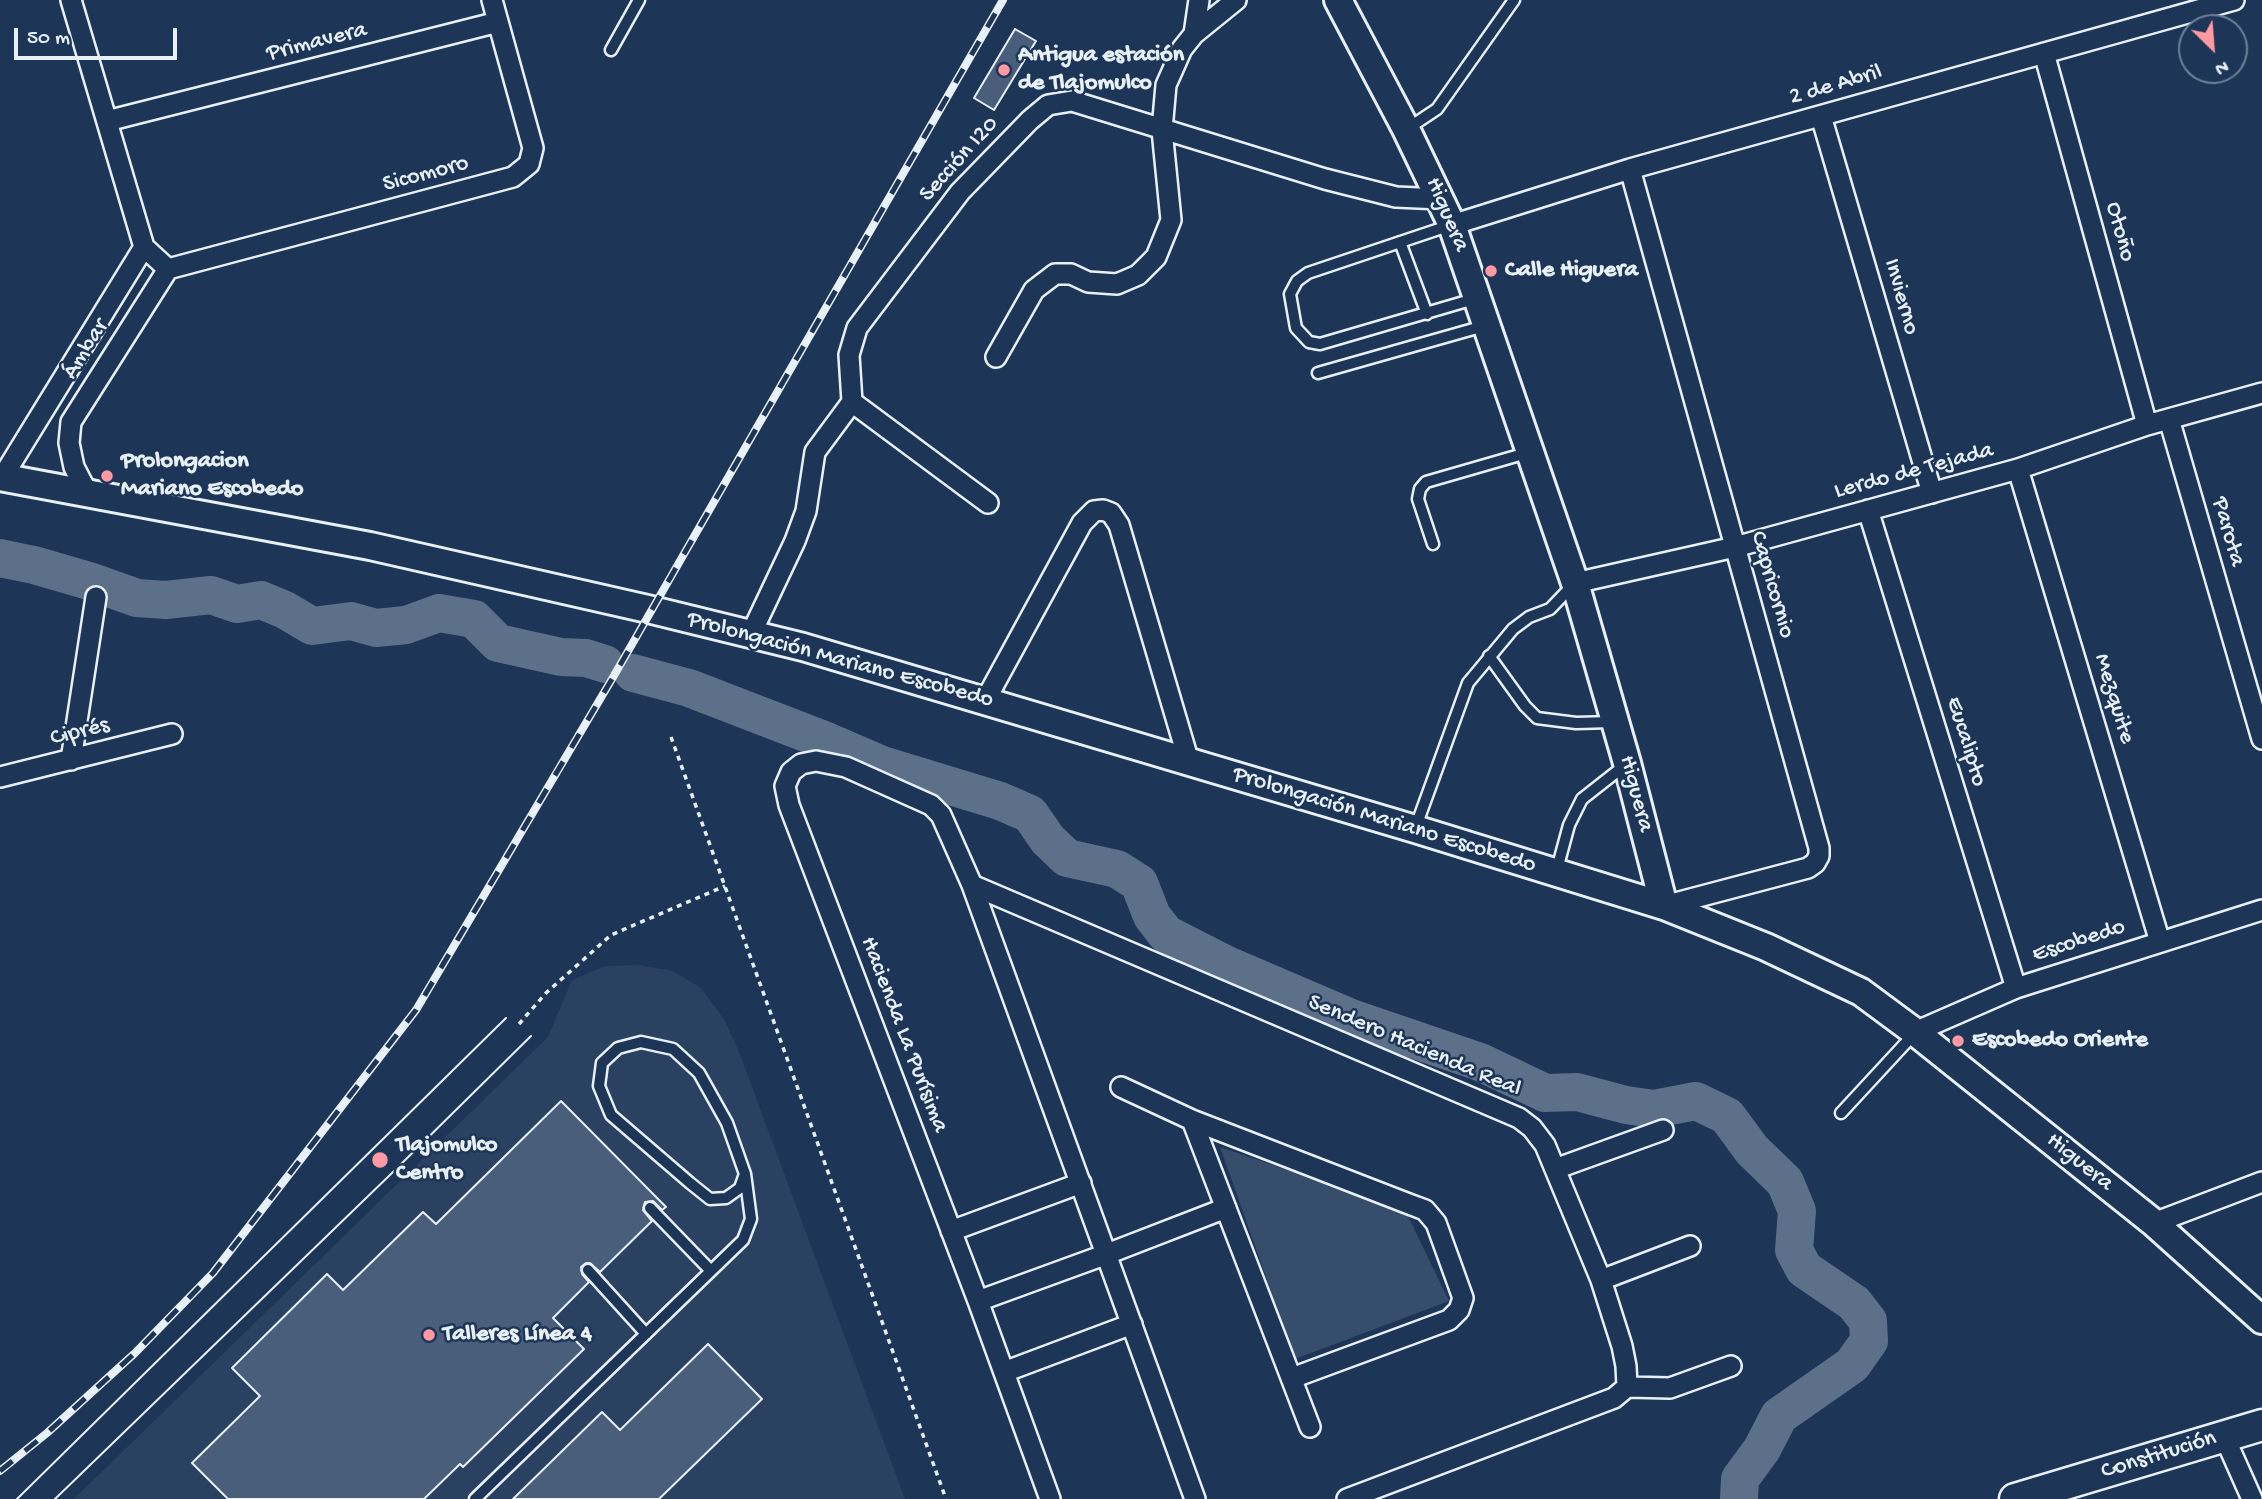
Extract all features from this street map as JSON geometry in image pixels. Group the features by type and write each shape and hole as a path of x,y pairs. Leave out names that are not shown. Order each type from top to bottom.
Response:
{"main road":[{"name":"Constitución","path":"2015,1499 2262,1425"}],"street":[{"path":"71,0 144,247 167,268"},
{"name":"Sicomoro","path":"167,268 513,177 529,164 533,148 492,0"},
{"path":"1194,34 1199,0"},
{"path":"996,357 1034,290 1055,274 1071,274 1088,282 1117,284 1139,275 1156,257 1171,220 1162,130 1166,85 1182,49 1194,34 1236,0"},
{"name":"Higuera","path":"1338,0 1441,199 1478,297 1575,583 1627,763 1664,906 1766,947 1861,992 2154,1223 2262,1320"},
{"name":"2 de Abril","path":"1452,225 1630,169 2234,0"},
{"name":"Primavera","path":"107,121 498,22"},
{"name":"Otoño","path":"2044,53 2147,425"},
{"name":"Sección I20","path":"852,402 849,355 857,328 960,192 1048,105 1072,101 1349,185 1396,197 1441,199"},
{"name":"Invierno","path":"1821,116 1932,493"},
{"name":"Capricornio","path":"1630,169 1819,848 1815,863 1808,867 1664,906"},
{"name":"Ámbar","path":"1,477 144,247"},
{"name":"Ámbar","path":"87,492 74,467 69,443 71,422 167,268"},
{"name":"Lerdo de Tejada","path":"1575,583 1735,547 1932,493 2018,469 2147,425 2262,393"},
{"path":"751,634 795,541 806,511 815,452 852,402 988,503"},
{"name":"Parota","path":"2169,419 2262,739"},
{"name":"Mezquite","path":"2018,469 2160,942"},
{"name":"Prolongación Mariano Escobedo","path":"1,477 370,547 803,646 1664,906"},
{"path":"985,701 1082,523 1094,511 1103,510 1111,513 1119,525 1189,762"},
{"name":"Eucalipto","path":"1868,510 2015,988"},
{"path":"71,760 96,597"},
{"name":"Ciprés","path":"0,777 172,734"},
{"name":"Hacienda La Purísima","path":"972,885 941,816 931,805 846,767 816,761 801,764 790,772 785,786 789,805 978,1300 1050,1499"},
{"path":"972,885 1195,1499"},
{"name":"Sendero Hacienda Real","path":"972,885 1519,1118 1532,1128 1545,1145 1601,1280 1622,1346 1628,1387"},
{"name":"Escobedo","path":"1915,1032 2015,988 2262,909"},
{"path":"1121,1087 1192,1120 1409,1203 1425,1210 1436,1223 1463,1297 1459,1310 1449,1320 1292,1378"},
{"path":"1192,1120 1310,1427"},
{"path":"1555,1169 1663,1130"},
{"path":"2154,1223 2262,1182"},
{"path":"951,1231 1081,1183"},
{"path":"978,1300 1226,1208"},
{"path":"1601,1280 1690,1246"},
{"path":"1004,1372 1132,1324"},
{"path":"1347,1499 1614,1398 1628,1387 1670,1388 1731,1366"},
{"path":"2224,1436 2252,1499"}],"lane":[{"path":"611,50 639,0"},
{"path":"1406,129 1437,110 1514,0"},
{"path":"1452,225 1308,273 1297,281 1290,294 1296,328 1309,342 1320,344 1478,297"},
{"path":"1400,242 1427,313"},
{"path":"1318,373 1488,325"},
{"path":"1433,544 1418,499 1420,489 1426,482 1530,452"},
{"path":"1415,829 1468,683 1513,629 1529,617 1550,609 1575,583"},
{"path":"1489,656 1525,706 1537,718 1576,723 1615,721"},
{"path":"1555,873 1569,825 1582,799 1627,763"},
{"path":"1841,1113 1915,1032"},
{"path":"475,1499 743,1240 751,1219 744,1174 727,1123 699,1073 673,1049 641,1042 618,1048 603,1063 600,1086 611,1115 690,1184 710,1199 726,1198 740,1188 744,1174"},
{"path":"650,1208 710,1271"},
{"path":"588,1270 646,1334"}],"path":[{"path":"671,737 946,1499"},
{"path":"519,1024 546,993 611,935 724,886"}],"shaded area":[{"path":"639,965 673,971 701,988 724,1019 739,1052 905,1499 74,1499 548,1037 572,980 605,966"},
{"path":"1220,1147 1405,1210 1449,1301 1295,1359"}],"building":[{"name":"Antigua estación de Tlajomulco","path":"1015,29 1036,41 994,110 974,98"},
{"name":"Talleres Línea 4","path":"561,1101 666,1207 662,1210 653,1201 645,1202 643,1210 652,1221 600,1272 590,1263 581,1267 582,1274 589,1282 553,1318 584,1349 463,1467 460,1464 424,1499 228,1499 192,1463 260,1396 232,1368 327,1274 343,1290 423,1212 436,1224"},
{"path":"708,1344 762,1399 659,1499 513,1499 602,1412 620,1430"}],"waterway":[{"path":"0,558 89,581 137,598 166,600 211,595 237,604 261,600 312,626 351,621 376,628 406,625 439,613 474,619 498,643 561,657 586,658 605,664"},
{"path":"633,673 689,688 882,765 1000,801 1030,814 1048,840 1067,858 1117,869 1139,883 1152,916 1166,934 1227,965 1351,1018 1480,1062 1545,1093 1577,1092 1626,1105 1654,1109 1696,1101 1727,1116 1752,1150 1785,1182 1797,1211 1794,1250 1804,1269 1854,1303 1868,1321 1869,1341 1852,1365 1779,1416 1762,1449 1740,1479 1739,1499"}],"tram line":[{"path":"17,1499 506,1018"},
{"path":"55,1499 531,1036"}],"railway":[{"path":"0,1471 47,1433 135,1353 213,1273 416,1010 612,679 1003,0"}],"place":[{"name":"Antigua estación de Tlajomulco","path":"1004,70"},
{"name":"Calle Higuera","path":"1491,271"},
{"name":"Prolongacion Mariano Escobedo","path":"107,476"},
{"name":"Escobedo Oriente","path":"1958,1041"},
{"name":"Tlajomulco Centro","path":"380,1160"},
{"name":"Talleres Línea 4","path":"429,1335"}]}
